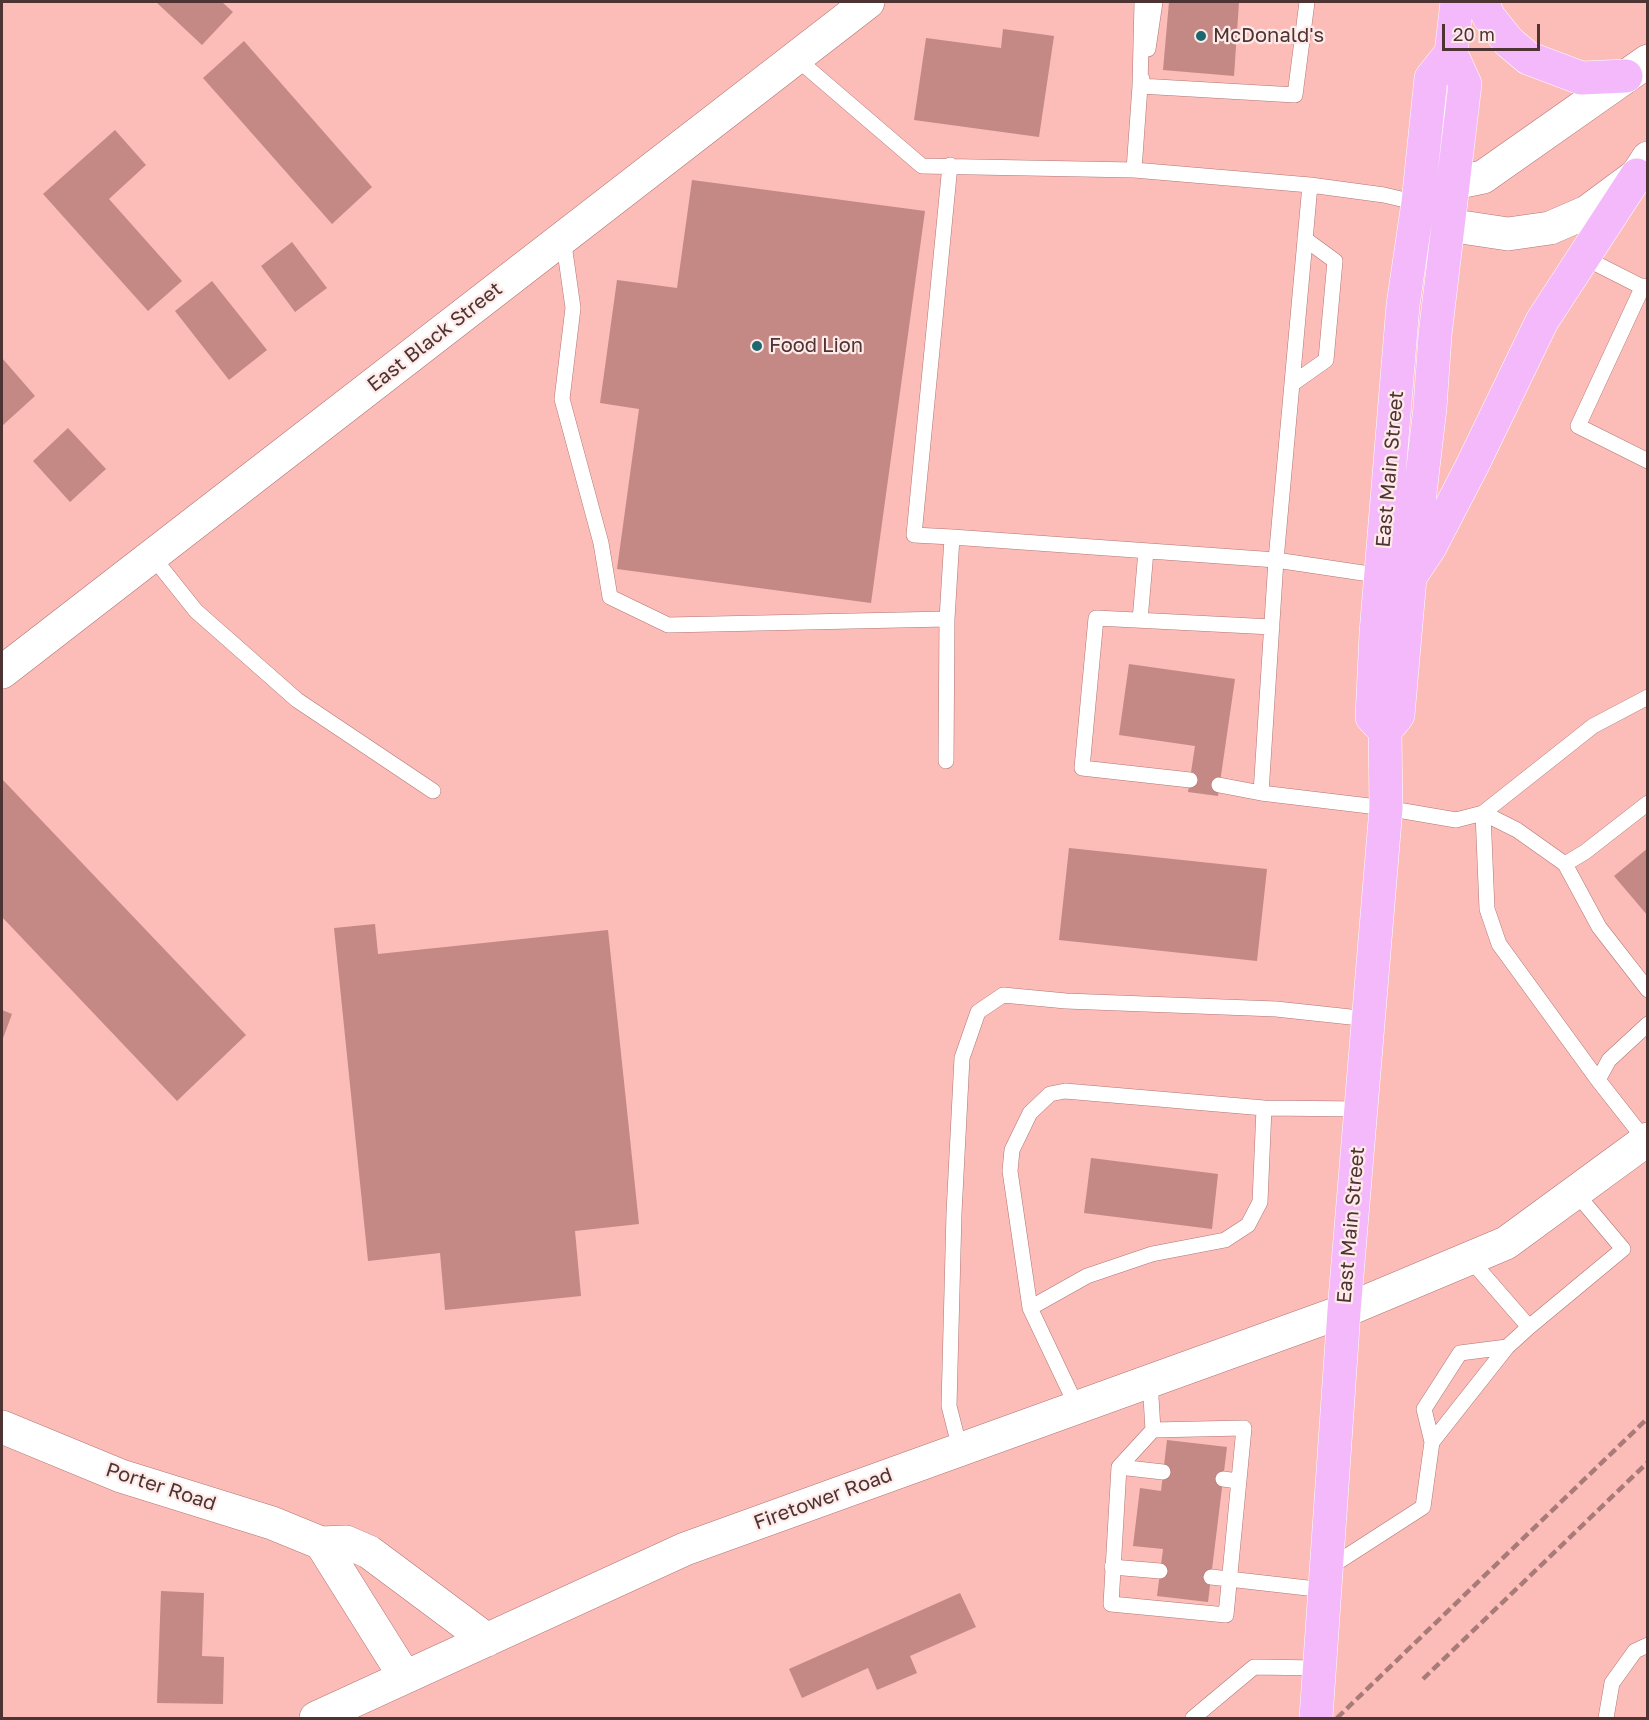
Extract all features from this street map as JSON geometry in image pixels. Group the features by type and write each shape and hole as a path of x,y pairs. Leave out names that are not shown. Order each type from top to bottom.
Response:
{"highway":[{"path":"1451,53 1457,2"},
{"path":"1482,2 1489,17 1509,42 1528,58 1581,78 1637,68"},
{"name":"East Main Street","path":"1316,1719 1344,1311 1386,808 1385,731 1398,715 1395,577 1395,409 1403,304 1418,203 1431,78 1451,53 1465,84 1455,183 1435,335 1430,408 1395,577"},
{"path":"1395,577 1430,547 1542,321 1642,166"},
{"path":"1395,409 1430,408"}],"street":[{"name":"East Black Street","path":"2,672 868,2"},
{"path":"1637,68 1483,177 1455,183 1418,203 1448,225 1508,234 1550,228 1587,212 1642,166"},
{"name":"Firetower Road","path":"316,1719 685,1549 1344,1311 1506,1243 1646,1140"},
{"name":"Porter Road","path":"2,1427 121,1476 272,1522 321,1543 346,1542 369,1552 487,1640"},
{"path":"321,1543 405,1677"}],"lane":[{"path":"1134,170 1140,86 1142,2"},
{"path":"1140,86 1155,2"},
{"path":"1140,86 1295,96 1307,2"},
{"path":"796,58 921,166 1134,170 1310,185 1384,195 1418,203"},
{"path":"950,165 914,535 1276,560 1395,577"},
{"path":"1261,794 1276,560 1310,185"},
{"path":"563,237 573,308 562,399 601,543 610,597 668,625 947,619"},
{"path":"1292,384 1326,360 1335,261 1305,239"},
{"path":"1583,257 1645,288 1578,426 1647,461"},
{"path":"946,761 947,619 952,537"},
{"path":"1140,620 1146,550"},
{"path":"152,556 196,611 297,700 433,791"},
{"path":"1190,780 1082,768 1096,618 1272,627"},
{"path":"1219,785 1261,794 1386,808 1455,820 1483,813 1593,726 1647,697"},
{"path":"1564,864 1585,852 1647,803"},
{"path":"1483,813 1517,830 1564,864 1599,927 1647,990"},
{"path":"1483,813 1488,909 1499,944 1598,1080 1646,1140"},
{"path":"960,1449 949,1406 954,1213 962,1058 978,1012 1002,995 1066,1001 1276,1009 1369,1019"},
{"path":"1598,1080 1609,1060 1647,1024"},
{"path":"1077,1407 1030,1308 1010,1171 1012,1150 1030,1113 1050,1094 1065,1091 1264,1108 1361,1109"},
{"path":"1030,1308 1087,1276 1152,1254 1225,1240 1248,1225 1260,1202 1264,1108"},
{"path":"1432,1442 1507,1347 1623,1249 1575,1192"},
{"path":"1469,1258 1529,1327"},
{"path":"1211,1577 1229,1580 1326,1579 1423,1507 1432,1442 1424,1409 1460,1353 1507,1347"},
{"path":"1150,1381 1153,1430 1119,1467 1111,1604 1226,1616 1231,1480 1244,1428 1153,1430"},
{"path":"1119,1467 1163,1472"},
{"path":"1112,1567 1160,1572"},
{"path":"1606,1719 1612,1683 1635,1651 1647,1645"},
{"path":"1193,1719 1254,1667 1319,1668"}],"building":[{"path":"156,2 222,2 233,12 202,45"},
{"name":"McDonald's","path":"1169,2 1239,2 1234,76 1163,70"},
{"path":"1003,29 1054,36 1039,137 914,120 926,38 1001,48"},
{"path":"244,41 372,187 332,224 203,78"},
{"path":"115,130 146,165 109,199 182,281 148,311 43,194"},
{"name":"Food Lion","path":"692,180 925,211 871,603 617,569 639,409 600,403 617,280 677,288"},
{"path":"292,242 327,288 295,312 261,266"},
{"path":"212,281 267,350 229,380 175,311"},
{"path":"2,358 35,396 2,426"},
{"path":"68,428 106,469 70,502 33,461"},
{"path":"1129,664 1235,679 1218,796 1188,792 1195,746 1119,735"},
{"path":"2,779 246,1035 177,1101 2,917"},
{"path":"1069,848 1267,869 1257,961 1059,940"},
{"path":"1648,848 1648,916 1614,876"},
{"path":"375,924 378,954 608,930 639,1224 575,1231 581,1296 445,1310 440,1253 368,1261 334,928"},
{"path":"2,1010 12,1014 2,1041"},
{"path":"1091,1158 1218,1174 1212,1229 1084,1213"},
{"path":"1167,1440 1227,1447 1208,1602 1157,1596 1163,1549 1133,1546 1140,1488 1161,1491"},
{"path":"161,1591 204,1593 202,1656 224,1657 223,1704 157,1703"},
{"path":"960,1593 976,1627 910,1656 917,1673 877,1690 868,1668 802,1698 789,1669"}],"railway":[{"path":"1337,1718 1648,1418"},
{"path":"1423,1679 1648,1462"}],"place":[{"name":"McDonald's","path":"1201,36"},
{"name":"Food Lion","path":"757,346"}]}
